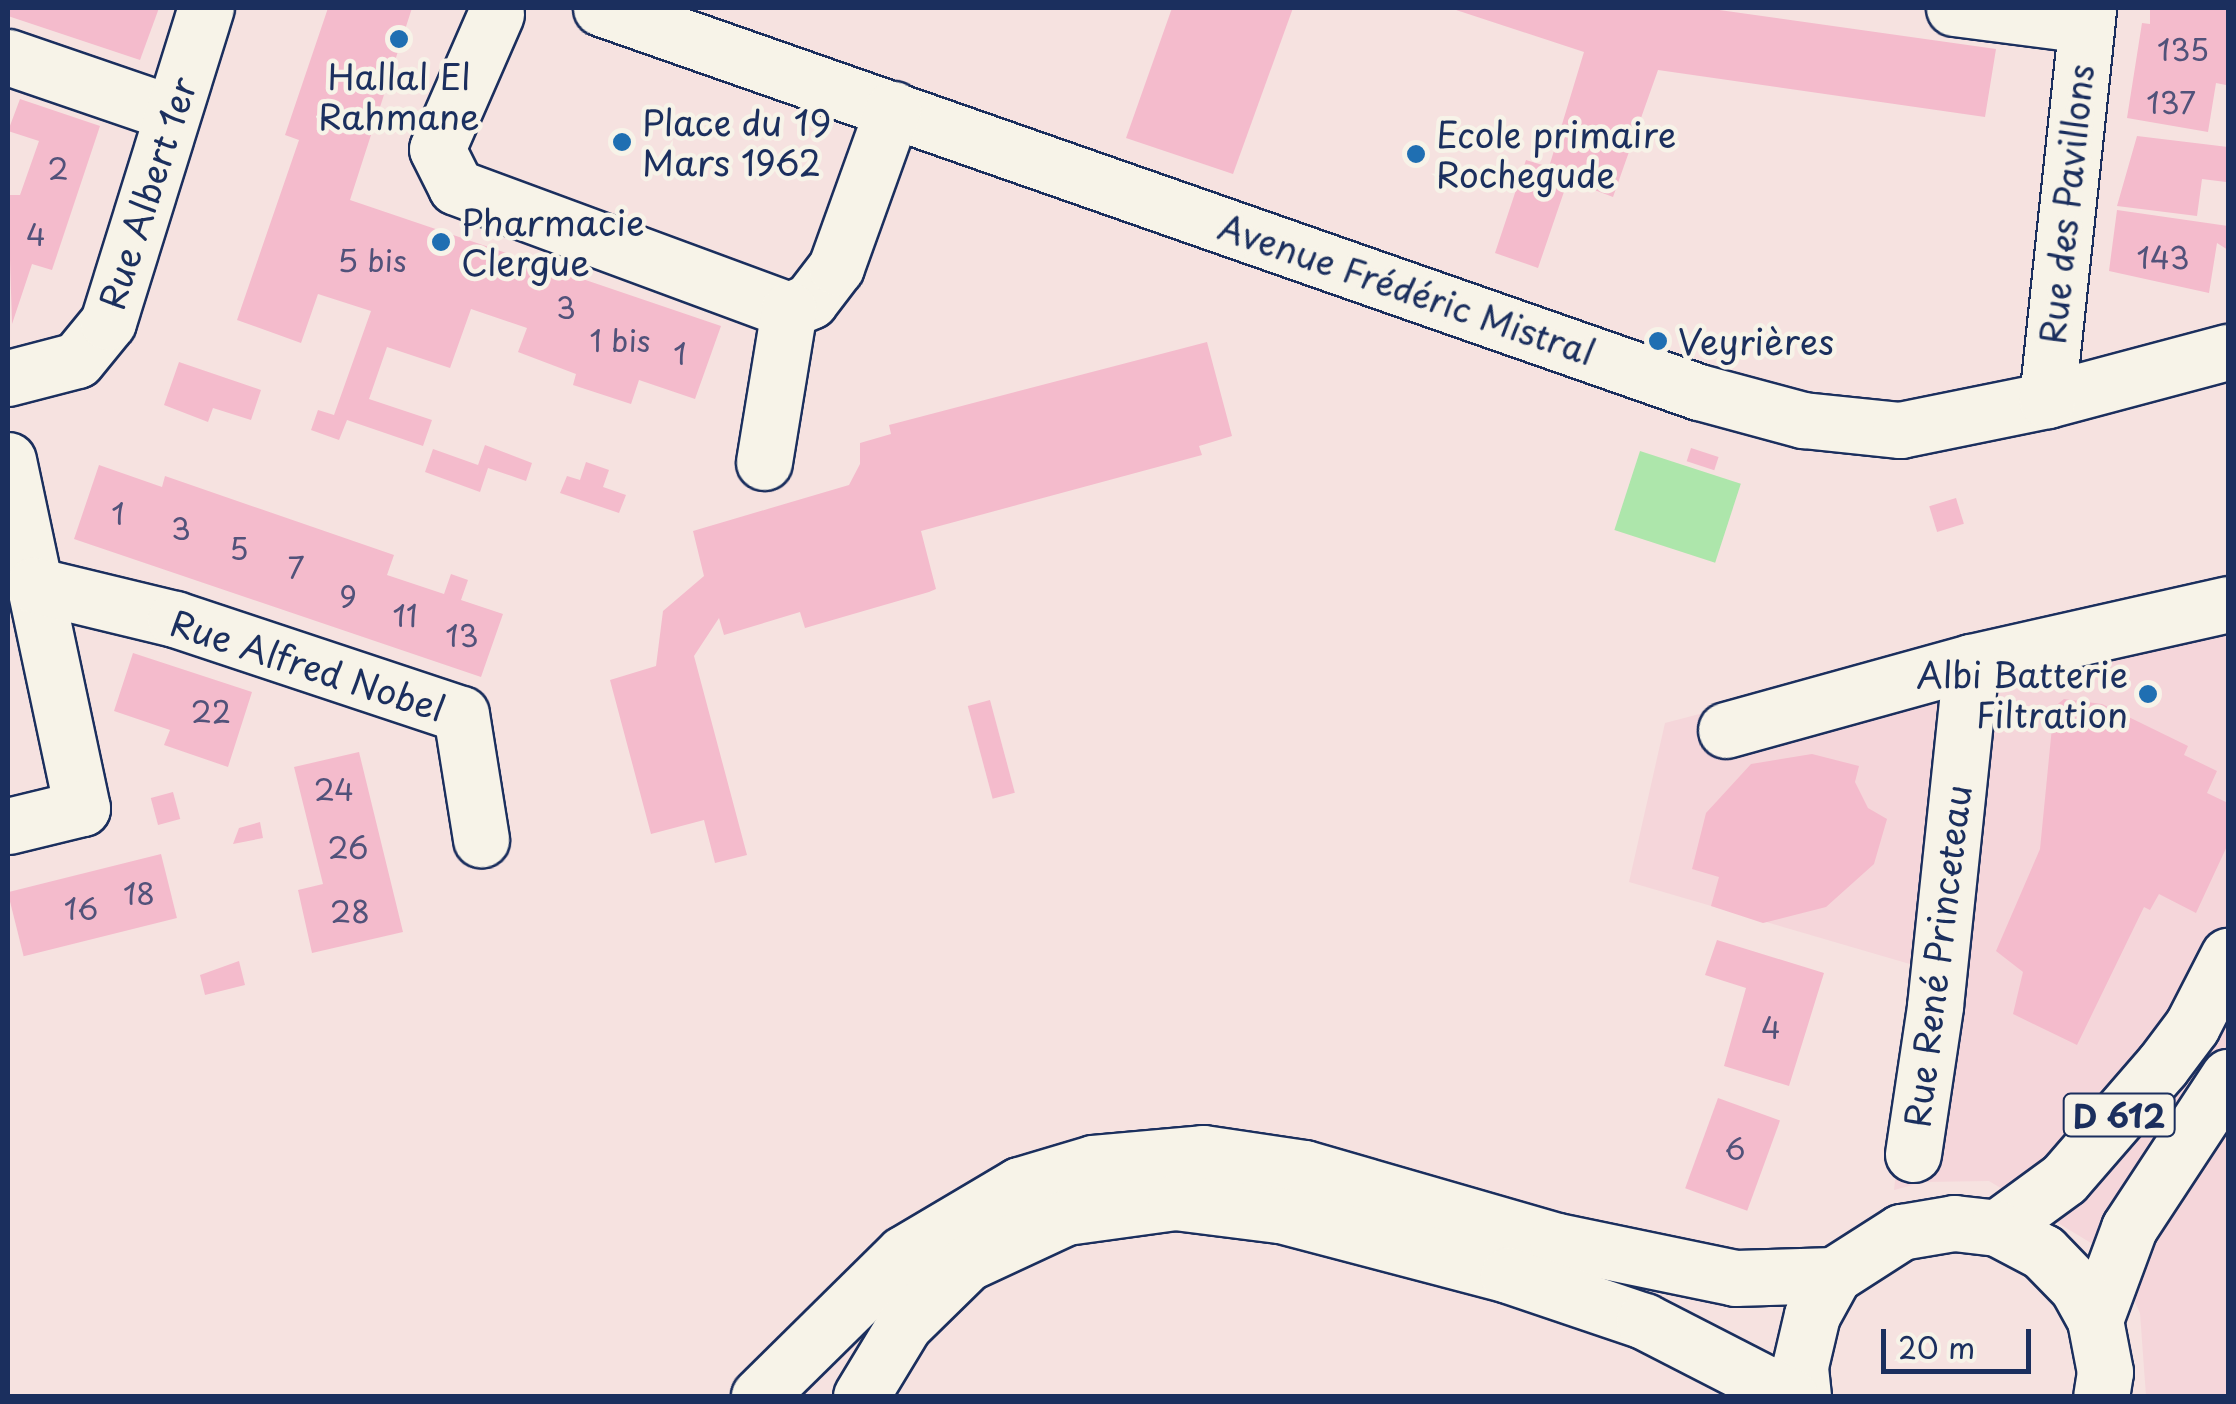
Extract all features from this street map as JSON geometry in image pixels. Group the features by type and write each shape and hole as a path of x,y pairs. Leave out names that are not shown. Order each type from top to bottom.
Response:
{"main road":[{"name":"Rue Albert 1er","path":"8,378 76,360 108,322 206,8"},
{"name":"Avenue Frédéric Mistral","path":"602,8 1699,392 1802,420 1900,430 2047,400 2228,352"},
{"path":"1954,8 2087,16"},
{"path":"496,14 437,150 456,187 789,310 810,300 836,267 893,110"},
{"name":"Rue des Pavillons","path":"2047,400 2087,16"},
{"path":"8,57 172,113"},
{"path":"764,462 789,310"},
{"path":"8,460 82,808 8,826"},
{"name":"Rue Alfred Nobel","path":"34,585 175,619 461,714 481,839"},
{"path":"1726,730 1971,662 2228,604"},
{"name":"Rue René Princeteau","path":"1913,1154 1936,1006 1971,662"},
{"name":"D 612","path":"1997,1228 2064,1180 2162,1066 2192,1026 2228,956"},
{"name":"D 612","path":"2095,1320 2129,1228 2228,1077"},
{"path":"759,1396 903,1254 1019,1185 1094,1162 1202,1153 1304,1168 1557,1241 1718,1274 1834,1275"},
{"path":"862,1396 904,1325 967,1263 1066,1216 1174,1202 1280,1215 1508,1275 1644,1321 1790,1396"},
{"path":"1803,1396 1800,1366 1812,1316 1834,1275 1901,1232 1954,1223 1997,1228 2043,1252 2078,1286 2095,1320 2105,1372 2101,1396"}],"shaded area":[{"path":"2228,576 2228,1396 2146,1396 2140,1313 2128,1287 2091,1243 1989,1181 1924,1182 1894,1190 1920,967 1629,882 1665,723"}],"green space":[{"path":"1640,451 1741,484 1715,563 1614,530"}],"building":[{"path":"8,8 159,8 140,60 8,16"},
{"path":"328,8 412,8 350,200 721,326 695,399 639,380 631,404 573,385 576,374 518,352 527,328 471,309 450,368 387,347 369,399 432,420 423,446 347,420 339,440 311,430 318,410 334,415 371,311 318,294 301,343 237,320 299,140 285,135"},
{"path":"1172,8 1293,8 1233,174 1126,138"},
{"path":"1450,8 1705,8 1996,49 1985,117 1658,70 1613,197 1568,180 1538,268 1495,253 1526,160 1549,167 1584,52"},
{"path":"2150,8 2228,8 2228,73 2226,85 2216,83 2208,132 2127,118 2142,23 2150,24"},
{"path":"20,99 100,126 52,270 32,264 12,324 8,195 20,195 39,141 8,131"},
{"path":"2137,136 2228,147 2226,182 2202,179 2197,216 2117,206"},
{"path":"2117,210 2228,226 2228,250 2217,243 2209,293 2109,271"},
{"path":"1207,342 1232,436 1199,446 1202,455 921,531 936,589 929,592 805,628 800,612 724,635 719,618 694,656 747,855 715,863 704,820 651,834 610,680 656,666 663,611 704,576 693,531 849,485 860,464 860,443 891,434 889,425"},
{"path":"179,362 261,390 251,420 213,408 208,422 164,405"},
{"path":"485,445 532,463 526,481 488,468 480,492 425,472 433,449 478,465"},
{"path":"1691,448 1719,457 1714,470 1687,461"},
{"path":"586,462 609,470 603,487 626,495 619,513 560,493 567,476 580,480"},
{"path":"99,465 162,487 165,476 394,555 387,575 444,594 451,574 468,580 461,600 503,614 481,677 74,539"},
{"path":"1956,498 1964,524 1937,532 1929,506"},
{"path":"133,653 252,692 228,767 164,745 170,730 114,711"},
{"path":"2064,699 2102,704 2188,746 2184,755 2217,771 2207,793 2228,803 2228,844 2196,913 2159,894 2150,910 2144,907 2077,1045 2013,1014 2023,972 1996,951 2040,849 2054,707"},
{"path":"990,700 1015,793 993,799 968,706"},
{"path":"359,752 403,932 312,953 298,890 323,884 294,767"},
{"path":"1812,754 1859,766 1855,782 1868,808 1887,819 1874,864 1826,907 1763,923 1711,906 1719,877 1692,869 1706,813 1751,764"},
{"path":"173,792 180,819 158,825 151,798"},
{"path":"260,822 263,838 233,844 239,828"},
{"path":"161,854 177,918 24,956 8,892"},
{"path":"1717,940 1824,973 1789,1086 1724,1066 1746,988 1705,975"},
{"path":"239,961 245,985 205,995 200,975"},
{"path":"1718,1098 1780,1121 1747,1211 1685,1188"}],"place":[{"name":"Hallal El Rahmane","path":"399,39"},
{"name":"Place du 19 Mars 1962","path":"622,142"},
{"name":"Ecole primaire Rochegude","path":"1416,154"},
{"name":"Pharmacie Clergue","path":"441,242"},
{"name":"Veyrières","path":"1658,341"},
{"name":"Albi Batterie Filtration","path":"2148,694"}]}
